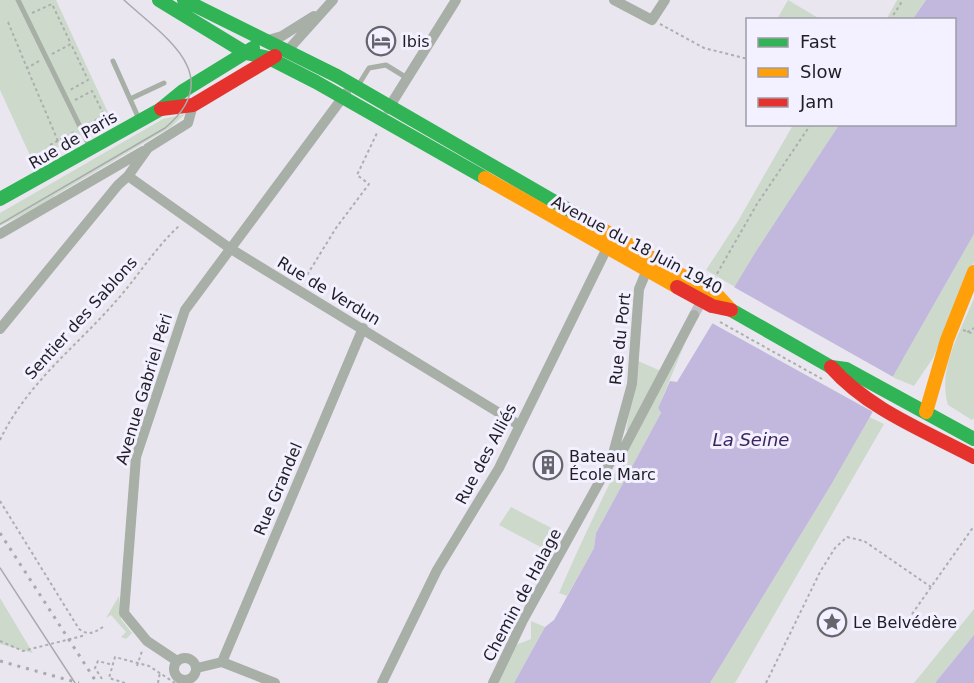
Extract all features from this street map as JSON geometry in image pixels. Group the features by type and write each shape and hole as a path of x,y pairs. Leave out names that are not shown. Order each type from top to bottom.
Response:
{"main road":[{"name":"Avenue du 18 Juin 1940","path":"159,0 246,52 269,58 381,122 680,282 718,296 730,310 831,367"},
{"name":"Avenue du 18 Juin 1940","path":"184,0 264,41 288,50 390,106 610,243"},
{"name":"Rue de Paris","path":"0,199 161,110 183,91 264,41"},
{"name":"Rue de Paris","path":"161,110 193,105 269,58 288,50"},
{"path":"918,426 926,412 947,340 974,272"},
{"path":"831,367 846,369 974,439"},
{"path":"831,367 840,380 974,457"}],"street":[{"path":"288,50 333,0"},
{"path":"381,122 456,0"},
{"path":"614,0 652,20 665,0"},
{"path":"264,41 282,36 322,11"},
{"name":"Avenue Gabriel Péri","path":"177,661 147,640 124,613 136,457 185,310 342,98 354,86"},
{"path":"0,234 188,123 193,105"},
{"path":"0,329 118,185 128,176 148,148"},
{"name":"Rue de Verdun","path":"128,176 231,249 519,425"},
{"name":"Rue des Alliés","path":"382,683 437,570 499,468 610,243"},
{"name":"Rue du Port","path":"577,520 611,461 632,384 639,289 649,264"},
{"path":"611,461 624,448 694,315"},
{"name":"Rue Grandel","path":"222,662 363,328"},
{"name":"Chemin de Halage","path":"493,683 577,520"},
{"path":"189,658 197,668 194,676 179,682 174,669 177,661 189,658"},
{"path":"197,668 222,662 275,683"}],"lane":[{"path":"18,0 90,148"},
{"path":"113,61 140,121"},
{"path":"354,86 369,68 386,65 407,78"},
{"path":"130,99 164,83"}],"path":[{"path":"891,18 903,0"},
{"path":"25,16 52,4 70,44"},
{"path":"652,20 704,48 746,58"},
{"path":"8,22 27,68"},
{"path":"714,279 752,213 808,126"},
{"path":"297,290 336,228 369,184 357,175 376,136"},
{"name":"Sentier des Sablons","path":"0,440 45,375 116,301 161,244 188,218"},
{"path":"717,320 827,382"},
{"path":"967,332 974,328"},
{"path":"0,501 79,629 89,634"},
{"path":"905,624 974,526"},
{"path":"766,683 820,572 835,548 847,537 864,541 931,587"},
{"path":"0,641 23,651 89,634 103,627"},
{"path":"138,665 147,640"},
{"path":"124,682 109,678 115,657 160,672 179,682"},
{"path":"102,679 95,668 98,661 112,665"},
{"path":"158,683 160,672"}],"green space":[{"path":"0,0 56,0 110,117 33,162 0,90"},
{"path":"788,0 818,18 778,18"},
{"path":"897,0 926,0 914,18 887,18"},
{"path":"185,114 171,127 54,196 51,201 0,226 0,213 163,119"},
{"path":"792,126 838,126 735,287 706,270 738,221"},
{"path":"974,234 974,262 933,358 914,386 892,377"},
{"path":"974,298 974,418 972,420 948,405 945,391 952,350"},
{"path":"688,336 658,408 661,413 596,533 594,548 567,596 559,593 620,463"},
{"path":"638,361 661,371 631,430 626,431"},
{"path":"869,417 884,424 735,683 710,683 831,485"},
{"path":"511,507 559,532 548,551 499,525"},
{"path":"119,596 121,619 132,633 126,639 121,637 126,632 111,615 106,618"},
{"path":"0,598 33,653 0,644"},
{"path":"974,609 974,635 935,683 914,683"},
{"path":"531,621 545,627 514,683 495,683 513,646 531,639"}],"water":[{"name":"La Seine","path":"926,0 974,0 974,234 831,485 710,683 514,683 545,627 554,620 594,548 596,533 661,413 658,408 670,381 677,382 755,253 838,126 956,126 956,18 914,18"},
{"path":"974,635 974,683 935,683"}],"pier":[{"path":"732,286 895,378 875,413 710,322"}],"tunnel":[{"path":"694,315 714,279"}],"tram line":[{"path":"0,224 165,128 183,109 191,91 190,74 183,58 171,42 124,0"},
{"path":"0,568 75,683"}],"railway":[{"path":"0,533 97,683"},
{"path":"0,661 79,683"}],"traffic: fast":[{"path":"159,0 246,53 269,58 316,82 485,178"},
{"path":"184,0 337,76 581,217"},
{"path":"0,199 161,109 183,91 253,48"},
{"path":"731,310 831,367 846,369 974,439"}],"traffic: slow":[{"path":"485,178 677,287"},
{"path":"581,217 683,276"},
{"path":"926,412 947,340 974,272"},
{"path":"683,276 718,296 731,310"}],"traffic: jam":[{"path":"161,109 193,105 275,56"},
{"path":"677,287 712,306 731,310"},
{"path":"831,367 846,382 880,407 974,457"}],"place":[{"name":"Ibis","path":"381,41"},
{"name":"Bateau École Marc","path":"548,465"},
{"name":"Le Belvédère","path":"832,622"}]}
